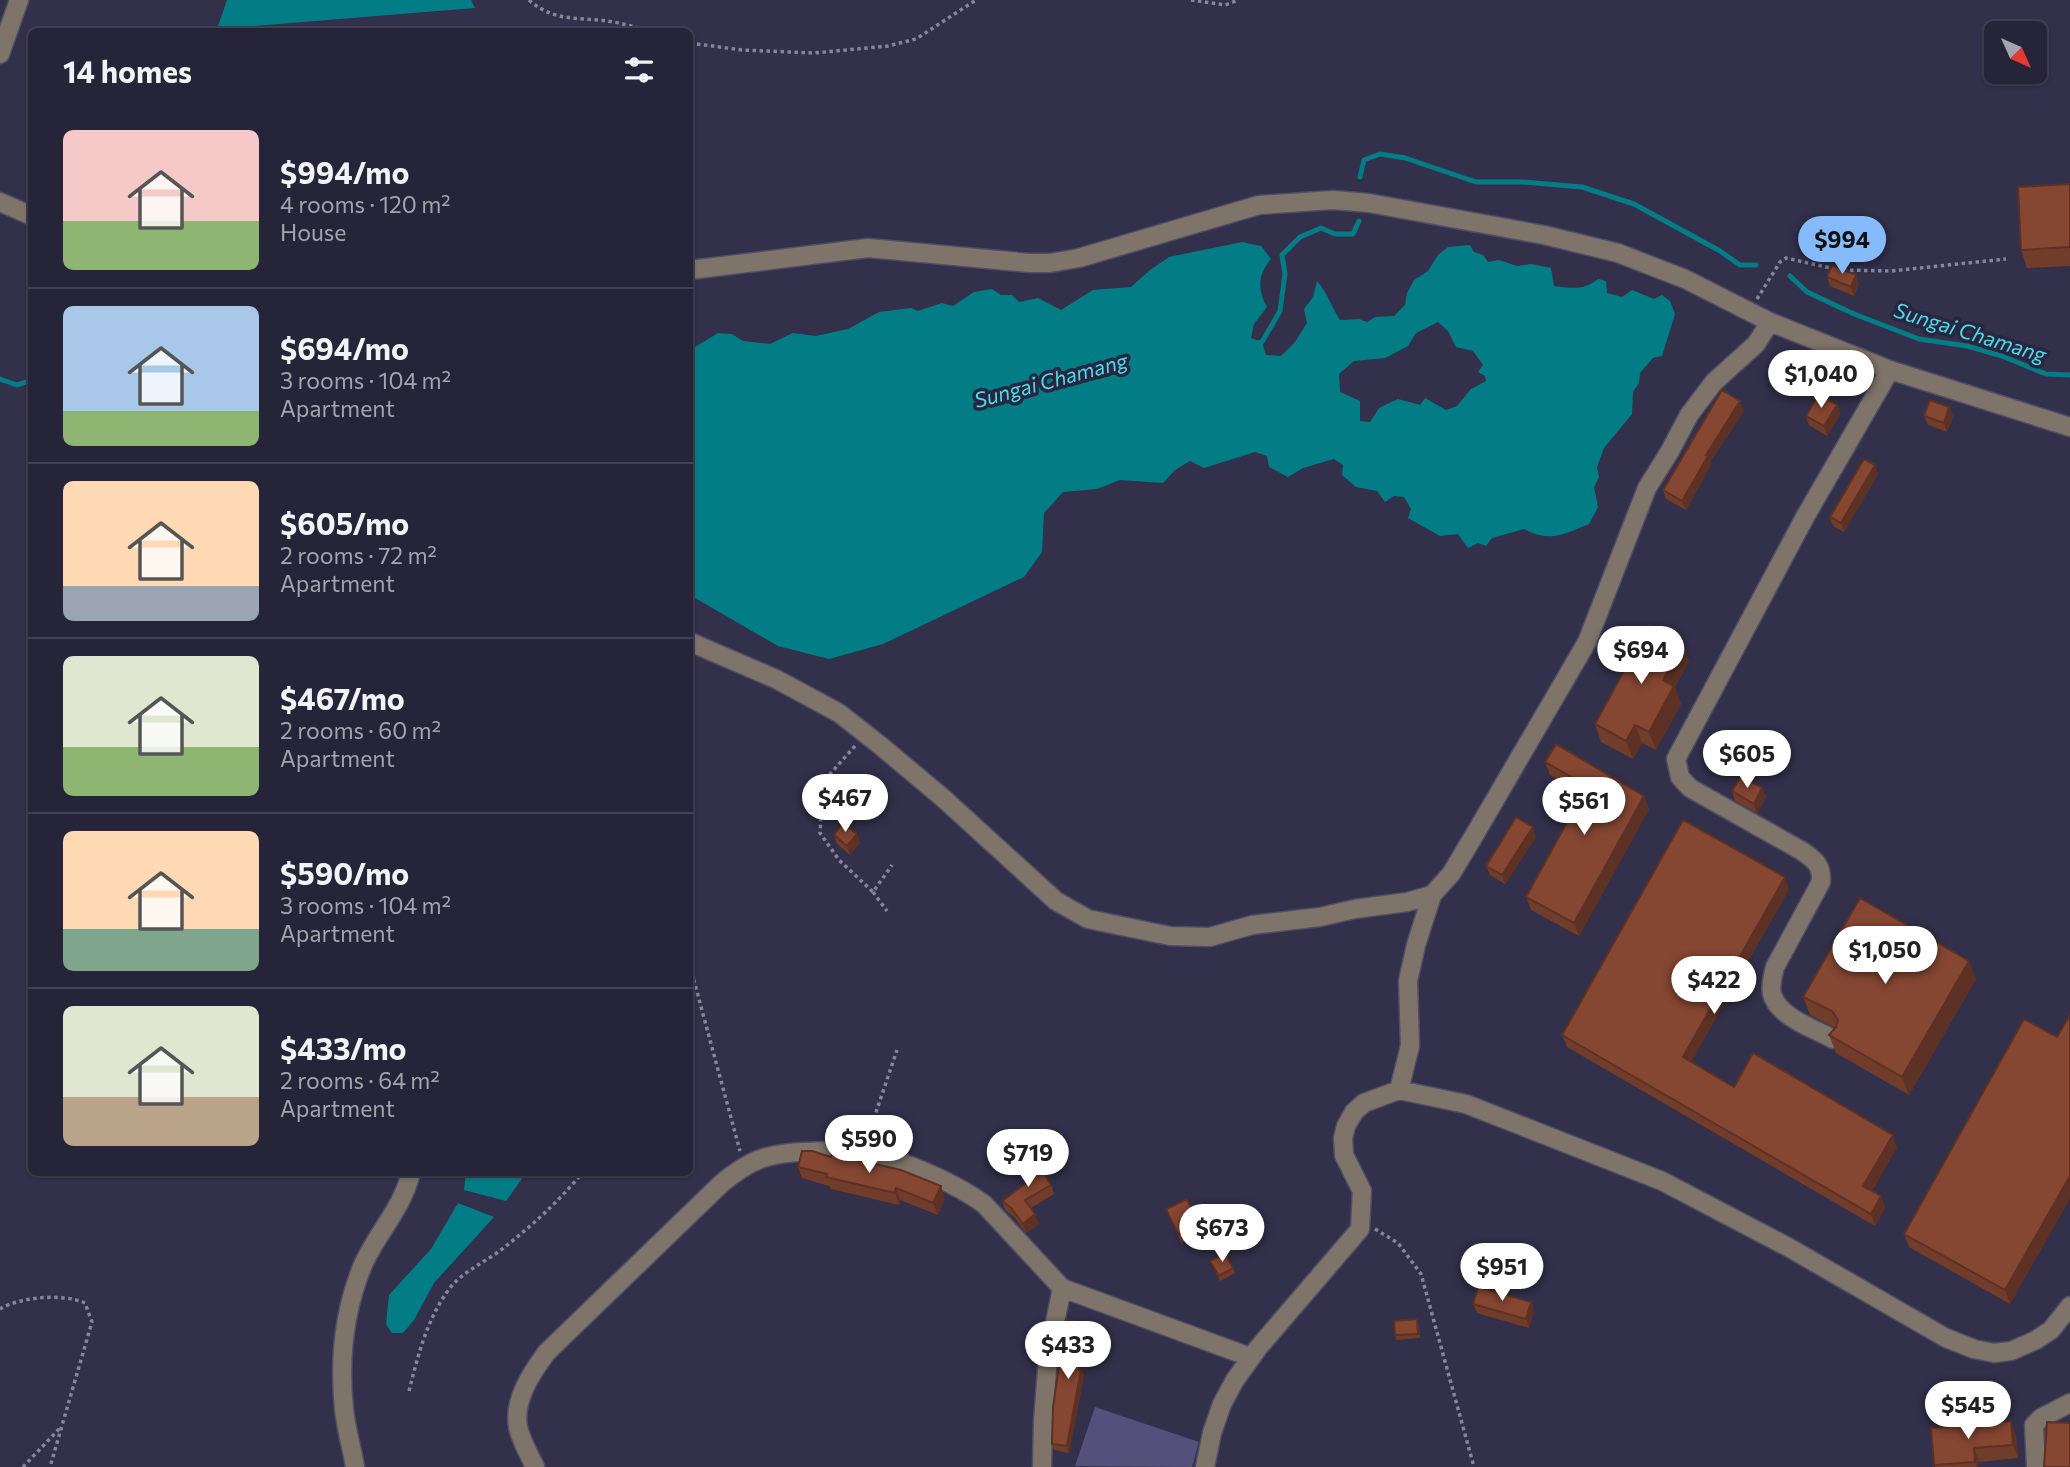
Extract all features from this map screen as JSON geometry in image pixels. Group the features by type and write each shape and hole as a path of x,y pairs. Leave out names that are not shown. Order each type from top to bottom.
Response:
{"street":[{"path":"0,54 19,0"},
{"path":"693,270 868,248 1050,263 1079,258 1259,205 1333,200 1382,206 1588,244 1653,265 1770,323 1890,370 2070,427"},
{"path":"0,202 28,214"},
{"path":"1399,1090 1409,1046 1408,981 1432,895 1451,874 1587,642 1640,503 1689,415 1703,395 1756,344 1770,323"},
{"path":"1833,1039 1786,1013 1771,993 1775,967 1821,882 1820,867 1802,851 1690,788 1680,777 1676,759 1805,517 1890,370"},
{"path":"693,643 810,696 866,734 943,798 1037,886 1056,901 1088,919 1170,936 1210,937 1252,925 1320,917 1432,895"},
{"path":"1205,1467 1222,1404 1250,1357 1360,1229 1363,1191 1344,1155 1343,1138 1346,1126 1354,1112 1364,1103 1399,1090 1466,1104 1662,1181 1788,1247 1946,1338 1974,1349 1994,1353 2011,1351 2036,1340 2051,1331 2070,1306"},
{"path":"535,1467 521,1436 517,1413 523,1392 534,1370 565,1333 722,1183 759,1159 787,1153 862,1154 898,1162 970,1194 984,1204 1062,1288 1250,1357"},
{"path":"355,1467 344,1412 342,1374 347,1318 362,1269 406,1191 410,1176"},
{"path":"1042,1467 1042,1421 1048,1357 1062,1288"},
{"path":"2036,1467 2034,1425 2041,1418 2070,1403"}],"path":[{"path":"529,0 540,10 576,20 612,21 637,28"},
{"path":"693,43 742,50 814,53 888,46 916,39 976,0"},
{"path":"1191,0 1225,5 1238,0"},
{"path":"1749,313 1774,271 1786,258 1858,272 2006,259"},
{"path":"866,734 823,782 820,833 839,860 873,892 887,911"},
{"path":"873,892 892,865"},
{"path":"693,977 745,1166"},
{"path":"862,1154 897,1050"},
{"path":"409,1391 423,1336 447,1290 471,1269 504,1248 560,1200 580,1176"},
{"path":"1361,1221 1398,1242 1421,1274 1474,1467"},
{"path":"0,1309 9,1303 50,1297 76,1299 85,1303 92,1322 50,1467"},
{"path":"23,1467 62,1426"}],"shaded area":[{"path":"1095,1407 1199,1442 1192,1467 1075,1466"}],"water":[{"path":"227,0 471,0 475,8 229,28 217,28"},
{"path":"1242,242 1261,246 1271,259 1263,270 1260,282 1267,307 1254,324 1251,338 1262,342 1266,355 1281,356 1295,342 1307,323 1304,309 1313,297 1317,281 1340,320 1359,319 1367,322 1375,317 1394,316 1405,305 1407,293 1414,280 1428,271 1438,255 1448,247 1470,245 1474,252 1483,255 1488,262 1499,260 1517,266 1531,264 1551,268 1554,286 1582,287 1598,279 1606,281 1607,293 1622,297 1632,290 1654,299 1662,295 1670,301 1675,314 1662,356 1653,358 1640,373 1639,383 1633,392 1632,414 1604,448 1597,467 1599,477 1594,487 1598,507 1589,524 1564,534 1542,536 1524,529 1492,538 1486,546 1478,543 1468,548 1458,534 1440,536 1408,518 1411,509 1404,497 1394,496 1385,502 1377,491 1356,487 1342,475 1343,465 1334,459 1303,468 1288,477 1269,467 1267,456 1255,452 1204,468 1190,461 1175,470 1163,483 1120,480 1097,489 1063,492 1044,513 1042,552 1024,577 883,644 829,659 778,646 693,597 693,348 718,333 732,334 743,341 770,344 793,333 816,336 848,329 879,312 911,308 918,311 942,303 953,306 974,292 992,289 1001,295 1012,295 1019,302 1038,298 1061,310 1093,290 1131,287 1169,257","holes":["1438,322 1448,331 1456,347 1473,351 1483,365 1478,372 1485,376 1486,381 1471,389 1457,406 1446,410 1425,398 1420,405 1398,399 1379,408 1370,422 1360,421 1360,401 1340,392 1339,374 1354,361 1385,358 1408,346 1416,333"]},
{"path":"466,1176 524,1176 506,1201 464,1190"},
{"path":"458,1203 494,1217 434,1283 414,1320 403,1333 392,1333 386,1324 389,1295 431,1249"}],"building":[{"path":"2070,184 2070,247 2021,250 2018,187"},
{"path":"1832,265 1856,275 1851,287 1827,277"},
{"path":"1722,390 1740,401 1706,455 1708,456 1682,501 1663,490"},
{"path":"1819,394 1837,405 1824,426 1806,416"},
{"path":"1930,400 1949,407 1944,423 1924,416"},
{"path":"1864,459 1875,465 1841,523 1830,517"},
{"path":"1649,625 1683,643 1663,680 1674,686 1649,732 1635,725 1626,741 1595,724"},
{"path":"1556,744 1644,796 1574,923 1526,897 1587,786 1545,762"},
{"path":"1741,776 1762,788 1754,804 1732,791"},
{"path":"1516,817 1533,827 1502,875 1486,866"},
{"path":"1683,820 1785,877 1683,1057 1734,1087 1753,1053 1893,1135 1863,1186 1881,1196 1871,1214 1562,1035"},
{"path":"843,823 857,834 847,846 834,835"},
{"path":"1860,898 1969,961 1902,1077 1829,1035 1838,1020 1832,1011 1803,997"},
{"path":"2070,1015 2070,1176 2005,1290 1904,1234 2024,1019 2057,1037"},
{"path":"802,1151 831,1157 832,1154 901,1170 941,1186 933,1203 896,1188 895,1193 826,1177 827,1174 798,1167"},
{"path":"1033,1154 1051,1185 1025,1200 1035,1214 1023,1224 1002,1201 1029,1181 1018,1162"},
{"path":"1187,1199 1199,1224 1178,1234 1166,1209"},
{"path":"1225,1253 1233,1268 1219,1276 1210,1261"},
{"path":"1478,1287 1531,1302 1526,1319 1473,1304"},
{"path":"1417,1319 1418,1334 1395,1335 1394,1321"},
{"path":"1066,1320 1087,1323 1067,1446 1052,1444 1053,1407"},
{"path":"2011,1421 2013,1445 1974,1448 1975,1462 1934,1465 1931,1428"},
{"path":"2047,1422 2070,1423 2070,1467 2044,1467"}],"waterway":[{"name":"Sungai Chamang","path":"1360,177 1364,160 1380,154 1405,158 1476,182 1524,182 1582,187 1634,204 1720,251 1740,265 1756,265"},
{"name":"Sungai Chamang","path":"1258,343 1262,342 1280,311 1285,274 1282,255 1300,237 1321,228 1335,234 1353,234 1359,221"},
{"name":"Sungai Chamang","path":"1790,276 1807,292 1919,339 1967,346 2002,356 2046,374 2070,375"},
{"name":"Sungai Chamang","path":"0,379 17,385 28,381"}]}
